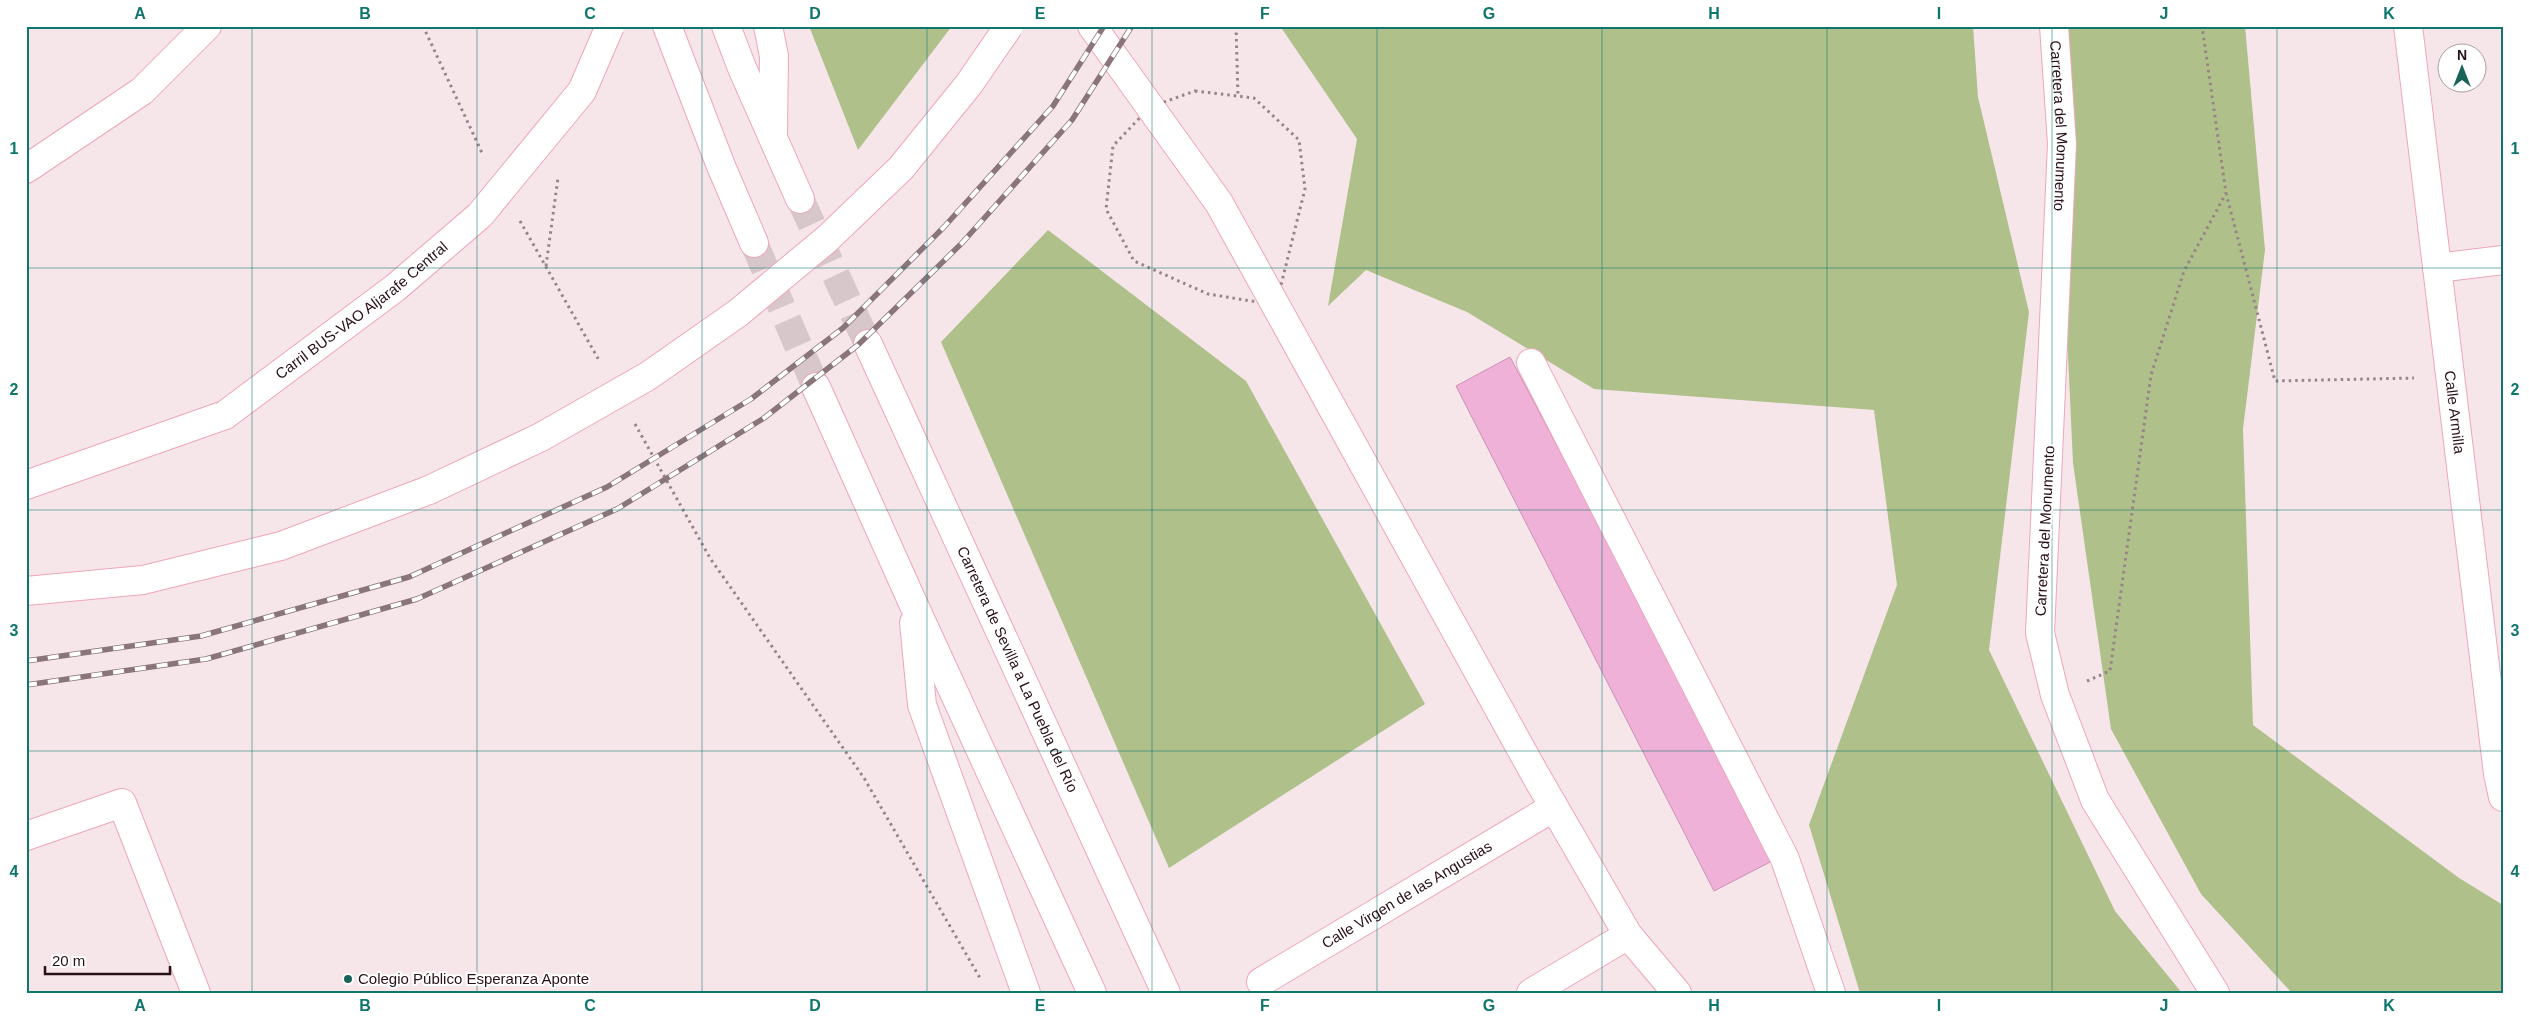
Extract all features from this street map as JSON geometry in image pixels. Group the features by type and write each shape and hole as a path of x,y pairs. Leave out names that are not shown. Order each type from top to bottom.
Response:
{"main road":[{"path":"26,169 142,92 207,26"},
{"name":"Carril BUS-VAO Aljarafe Central","path":"26,485 225,415 395,288 480,215 582,91 610,26"},
{"path":"667,26 721,166 754,243"},
{"path":"726,26 773,141 800,199"},
{"path":"768,26 774,56 773,141"},
{"path":"26,591 143,580 280,546 429,490 541,437 648,376 738,314 827,239 901,168 969,84 1009,26"},
{"path":"1092,26 1219,203 1554,807 1628,935 1677,993"},
{"name":"Carretera del Monumento","path":"2054,26 2062,144 2040,633 2055,695 2095,800 2215,993"},
{"name":"Calle Armilla","path":"2408,26 2498,774 2503,797"},
{"path":"2437,268 2503,260"},
{"name":"Carretera de Sevilla a La Puebla del Río","path":"868,344 1166,993"},
{"path":"1531,363 1785,859 1831,993"},
{"path":"816,387 1092,993"},
{"path":"912,601 922,705 1026,993"},
{"path":"26,836 122,803 196,993"},
{"name":"Calle Virgen de las Angustias","path":"1261,982 1554,807"},
{"path":"1532,993 1628,935"}],"path":[{"path":"423,26 485,160"},
{"path":"1236,26 1238,96"},
{"path":"2202,26 2226,193 2275,382 2450,377"},
{"path":"2055,695 2110,671 2151,374 2184,271 2226,193"},
{"path":"518,218 604,369"},
{"path":"633,421 710,558 864,778 984,984"}],"green space":[{"path":"809,26 952,26 858,150"},
{"path":"1280,26 1973,26 1978,97 2029,312 1989,650 2115,911 2182,993 1860,993 1809,825 1897,585 1874,410 1594,389 1467,312 1366,270 1328,306 1357,139"},
{"path":"2049,26 2245,26 2265,250 2243,429 2253,725 2459,878 2503,905 2503,993 2292,993 2201,894 2111,729 2073,463 2060,184"},
{"path":"1048,230 1246,381 1425,704 1169,868 941,342"}],"building":[{"path":"1510,357 1776,859 1714,891 1456,386"}],"tunnel":[{"path":"800,199 868,344"},
{"path":"754,243 816,387"}],"railway":[{"path":"26,661 201,636 409,577 607,487 751,399 843,328 944,227 1053,106 1104,26"},
{"path":"26,685 206,659 417,599 617,509 764,418 858,345 962,243 1072,120 1132,26"}],"place":[{"name":"Colegio Público Esperanza Aponte","path":"348,979"}]}
